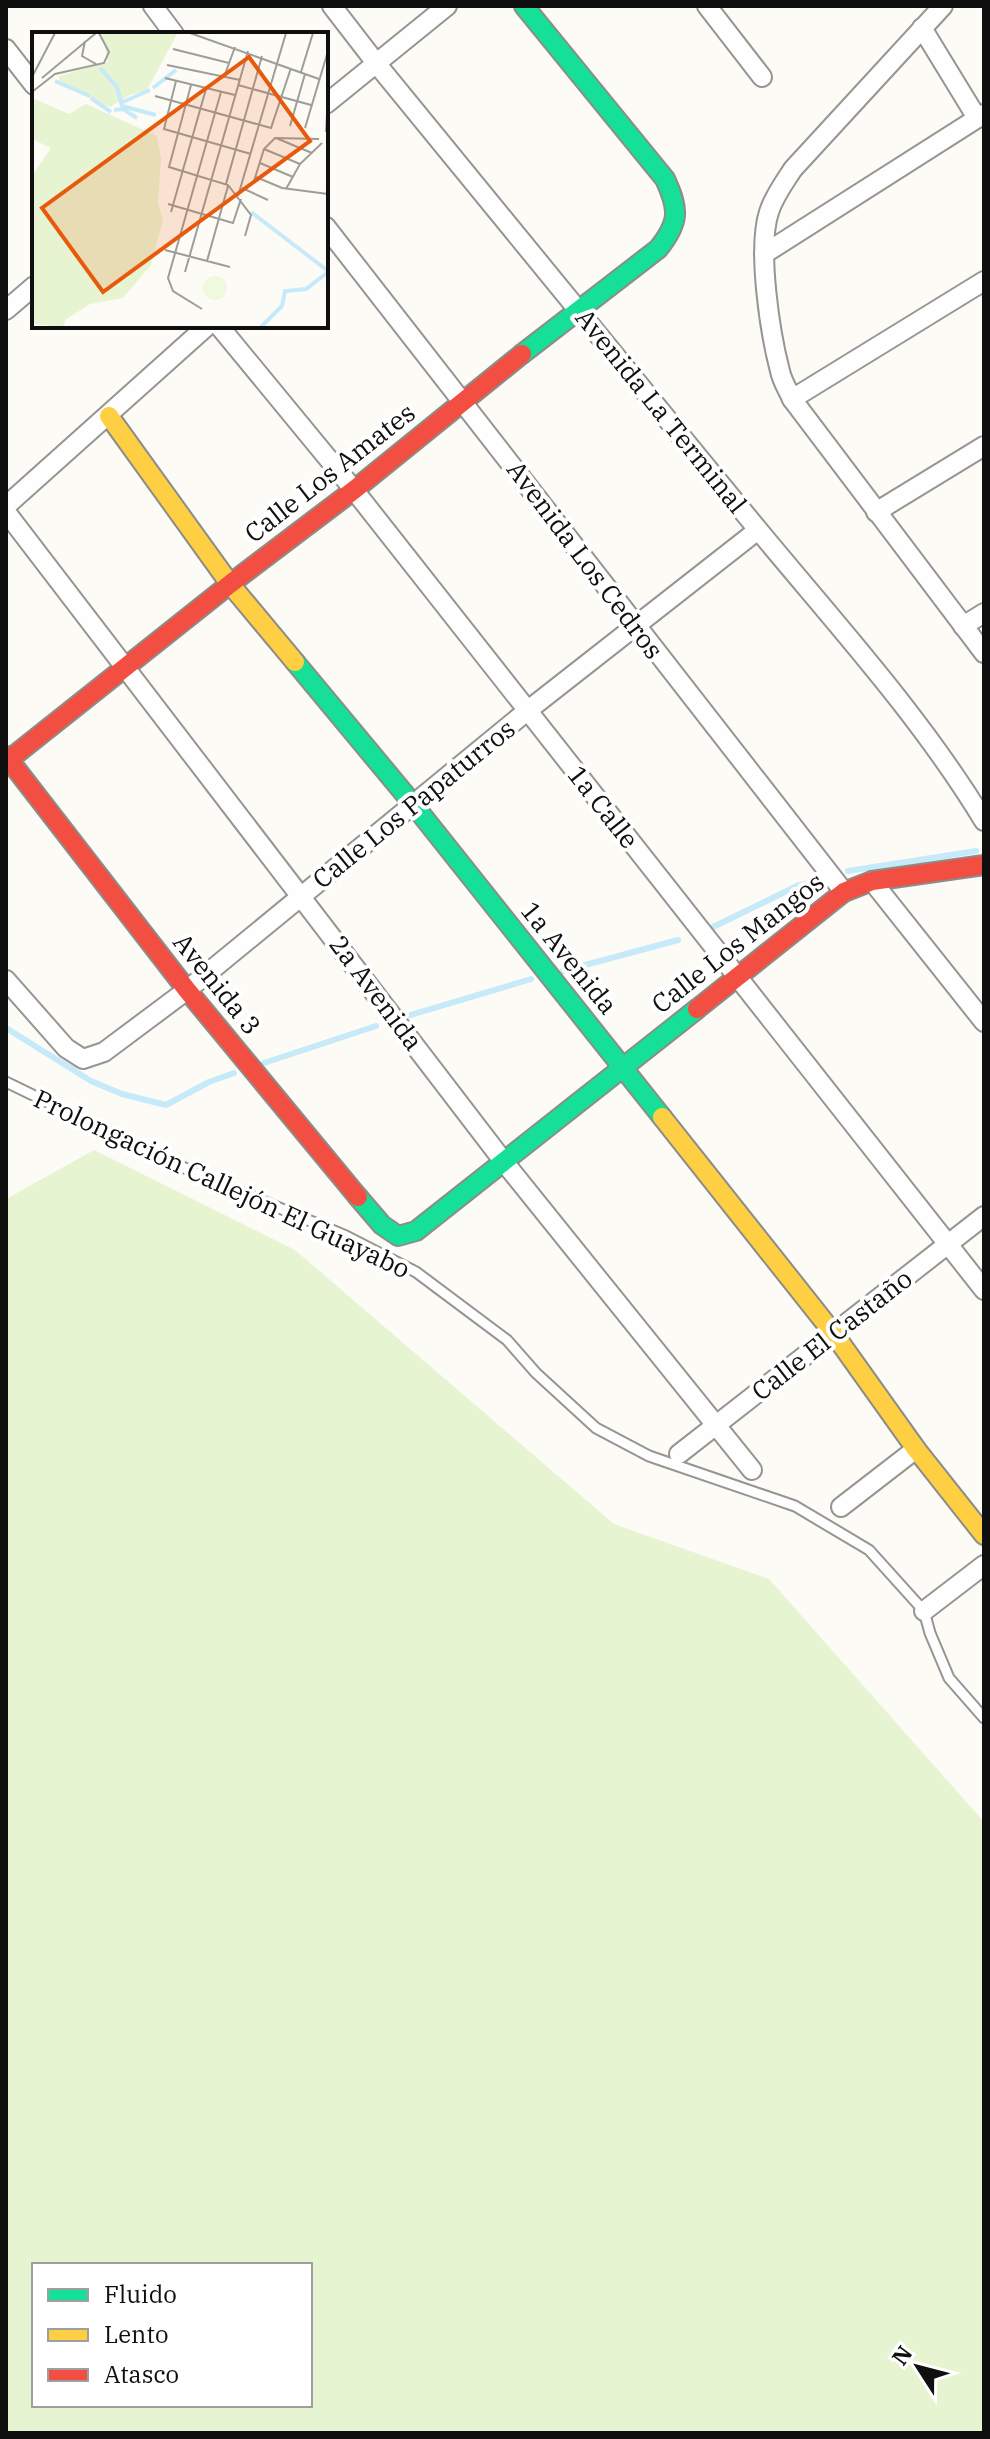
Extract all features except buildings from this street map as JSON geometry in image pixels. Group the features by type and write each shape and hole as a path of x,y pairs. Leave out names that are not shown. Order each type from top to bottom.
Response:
{"street":[{"path":"153,6 172,32"},
{"name":"Avenida La Terminal","path":"332,6 758,530 859,649 984,821"},
{"path":"328,102 447,6"},
{"name":"Calle Los Amates","path":"7,759 354,490 463,400 658,249 670,234 677,218 676,200 665,179 524,6"},
{"path":"707,6 762,77"},
{"path":"943,6 780,187 769,213 764,254 774,344 781,375 792,399 984,653"},
{"path":"764,254 980,116 922,28"},
{"path":"6,49 32,82"},
{"name":"Avenida Los Cedros","path":"328,230 844,892"},
{"path":"792,399 984,281"},
{"path":"8,304 32,287"},
{"path":"6,509 205,328"},
{"name":"1a Calle","path":"221,328 354,490 984,1290"},
{"name":"1a Avenida","path":"109,416 230,584 413,804 623,1067 834,1334 916,1449 984,1535"},
{"path":"876,512 984,446"},
{"name":"2a Avenida","path":"6,509 504,1162 752,1470"},
{"name":"Calle Los Papaturros","path":"6,980 66,1048 83,1059 104,1052 187,990 527,711 758,530"},
{"path":"963,626 984,613"},
{"name":"Avenida 3","path":"7,759 187,990 382,1225 398,1236"},
{"path":"967,794 984,784"},
{"name":"Calle Los Mangos","path":"398,1236 416,1231 844,892 872,881 984,865"},
{"path":"872,881 984,1022"},
{"name":"Calle El Castaño","path":"679,1454 984,1216"},
{"path":"841,1507 916,1449"},
{"path":"924,1611 984,1565"}],"lane":[{"name":"Prolongación Callejón El Guayabo","path":"6,1082 175,1164 346,1236 416,1272 507,1340 536,1373 596,1428 649,1456 795,1506 869,1550 924,1611 949,1678 984,1718"}],"green space":[{"path":"94,1150 295,1250 614,1524 769,1579 984,1822 984,2433 6,2433 6,1199"}],"waterway":[{"path":"848,871 976,851"},
{"path":"709,929 797,886 816,881"},
{"path":"563,971 678,940"},
{"path":"407,1016 531,979"},
{"path":"264,1063 376,1026"},
{"path":"6,1028 91,1081 122,1094 166,1105 209,1082 234,1073"}],"traffic: fast":[{"path":"522,354 658,249 670,231 675,215 665,179 524,6"},
{"path":"295,662 413,804 662,1117"},
{"path":"358,1197 382,1225 398,1236 416,1231 697,1009"}],"traffic: slow":[{"path":"109,416 230,584 295,662"},
{"path":"662,1117 834,1334 916,1449 984,1535"}],"traffic: jam":[{"path":"6,762 354,490 522,354"},
{"path":"6,756 187,990 358,1197"},
{"path":"697,1009 844,892 872,881 984,865"}]}
